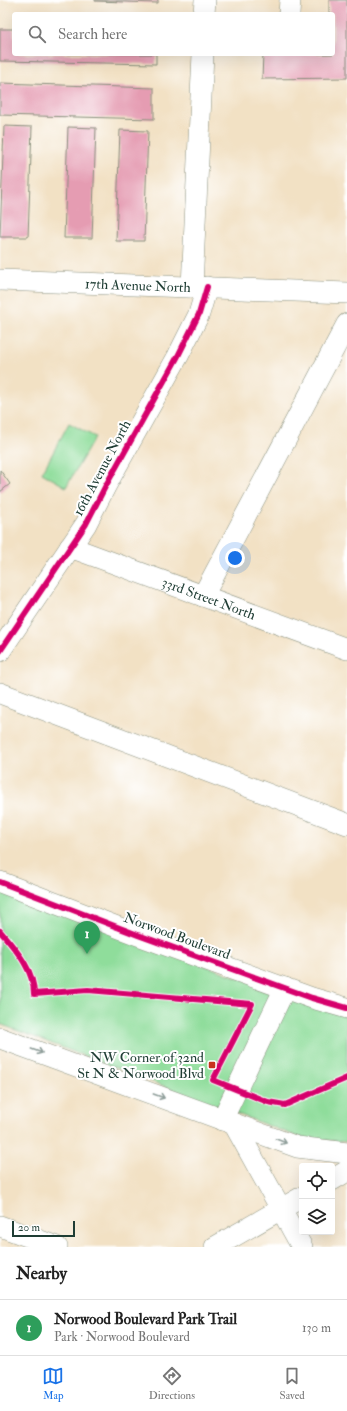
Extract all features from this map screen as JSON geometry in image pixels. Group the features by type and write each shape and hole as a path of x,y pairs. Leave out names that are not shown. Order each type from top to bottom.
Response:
{"street":[{"path":"204,12 205,0"},
{"path":"289,12 290,0"},
{"name":"16th Avenue North","path":"0,651 86,524 108,480 178,356 199,314 203,56"},
{"name":"17th Avenue North","path":"0,280 347,293"},
{"path":"203,596 347,324"},
{"name":"33rd Street North","path":"70,547 347,649"},
{"path":"0,693 347,824"},
{"name":"Norwood Boulevard","path":"0,882 138,935 312,998 347,1008"},
{"path":"228,1122 285,988"},
{"path":"0,1038 297,1147 347,1153"},
{"path":"228,1122 281,1209 302,1247"},
{"path":"335,1178 347,1171"},
{"path":"215,1247 299,1199"},
{"path":"0,1226 58,1247"}],"green space":[{"path":"69,423 95,437 66,487 42,473"},
{"path":"0,891 347,1017 347,1142 301,1138 0,1024"}],"building":[{"path":"158,0 158,3 95,1"},
{"path":"329,0 347,0 347,78 262,79 263,56 335,56 335,12 329,12"},
{"path":"0,29 12,29 12,56 156,56 156,64 0,61"},
{"path":"0,83 154,88 154,119 0,115"},
{"path":"4,126 32,127 28,237 0,237"},
{"path":"68,127 96,128 92,238 64,238"},
{"path":"120,130 148,131 144,241 116,241"},
{"path":"0,470 10,484 0,492"}],"cycle path":[{"path":"0,651 86,524 178,356 199,314 207,287"},
{"path":"0,882 138,935 312,998 347,1008"},
{"path":"0,931 23,960 31,976 34,994 88,990 252,1004 213,1080 268,1102 285,1105 347,1078"}],"place":[{"name":"Norwood Boulevard Park Trail","path":"87,954"},
{"name":"NW Corner of 32nd St N & Norwood Blvd","path":"212,1065"}]}
